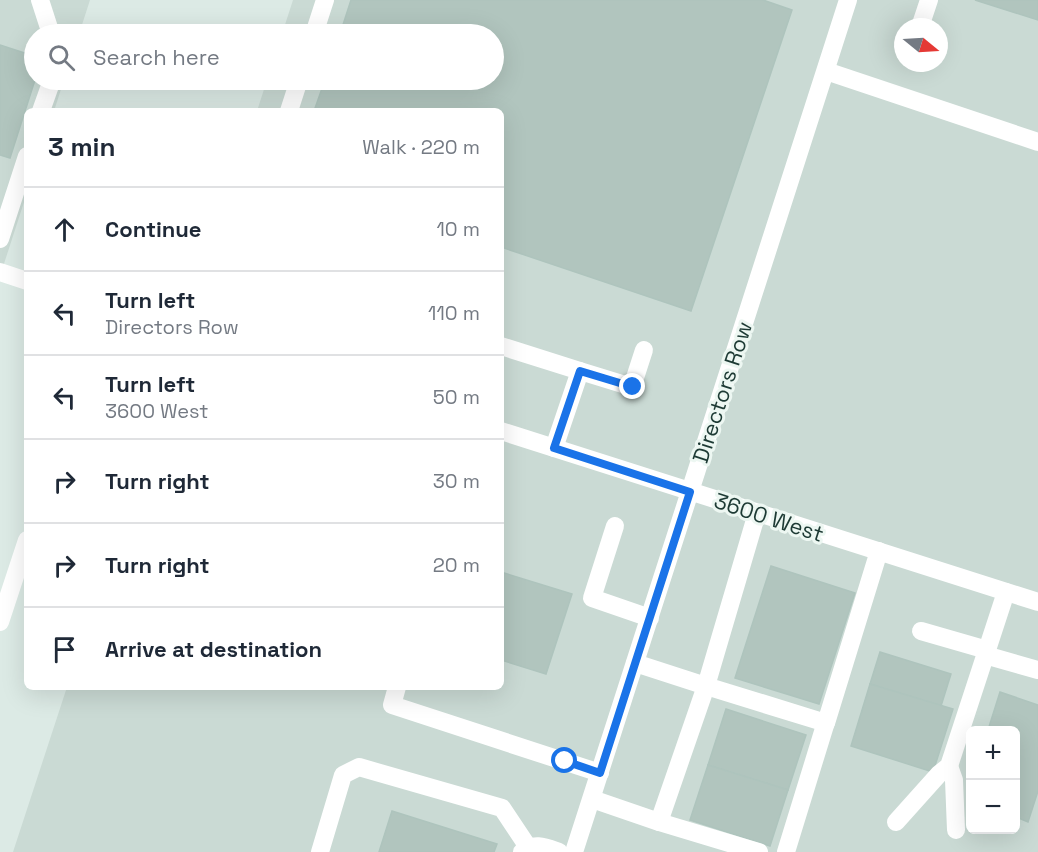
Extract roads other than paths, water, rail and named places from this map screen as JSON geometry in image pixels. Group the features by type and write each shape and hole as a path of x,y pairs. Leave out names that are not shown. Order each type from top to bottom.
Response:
{"street":[{"path":"40,0 48,24"},
{"path":"317,24 325,0"},
{"name":"Directors Row","path":"574,852 848,0"},
{"path":"923,18 929,0"},
{"path":"826,71 1038,142"},
{"path":"42,108 48,90"},
{"path":"290,108 296,90"},
{"path":"0,239 7,192 24,161"},
{"path":"0,272 24,280"},
{"path":"504,347 633,387 644,350"},
{"path":"554,448 580,371"},
{"name":"3600 West","path":"504,432 1038,602"},
{"path":"659,822 706,686 757,513"},
{"path":"615,526 592,598 650,618"},
{"path":"0,622 24,549"},
{"path":"786,852 879,551"},
{"path":"896,822 949,766 1006,592"},
{"path":"921,631 1038,670"},
{"path":"635,663 826,722"},
{"path":"396,690 392,705 600,773"},
{"path":"949,766 954,780 956,830"},
{"path":"320,852 344,775 359,767 502,808 525,849 538,845 559,852"},
{"path":"592,799 759,852"}]}
